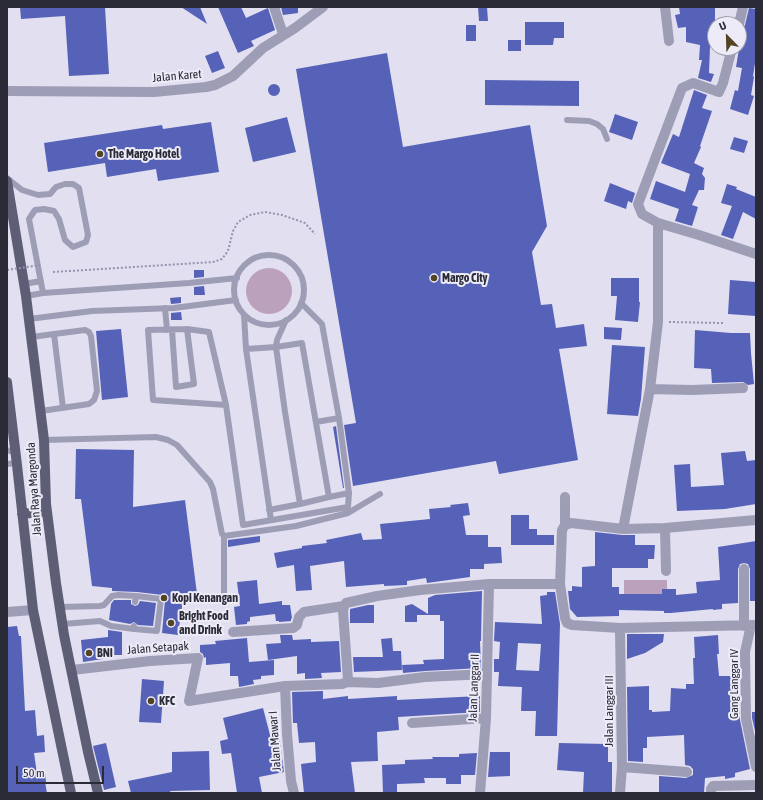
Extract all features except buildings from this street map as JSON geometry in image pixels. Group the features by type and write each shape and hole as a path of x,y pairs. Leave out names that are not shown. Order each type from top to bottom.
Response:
{"main road":[{"name":"Jalan Raya Margonda","path":"7,181 26,296 41,411 44,440 45,493 62,624 88,752 98,793"},
{"name":"Jalan Raya Margonda","path":"7,382 12,458 22,514 33,610 71,793"},
{"path":"22,514 47,511"}],"street":[{"path":"274,7 284,34"},
{"name":"Jalan Karet","path":"7,91 154,92 215,85 233,76 263,48 323,7"},
{"path":"665,7 669,41"},
{"path":"730,56 723,83 719,92 692,83 682,88 638,204 642,214 658,223 756,254"},
{"path":"623,529 650,389 658,322 658,223"},
{"path":"650,389 692,390 743,388"},
{"path":"565,497 566,525"},
{"path":"750,625 620,628 572,625 567,623 560,584 561,536 562,530 566,525 572,523 623,529 666,528 756,520"},
{"path":"666,528 666,571"},
{"name":"Gang Langgar IV","path":"744,569 750,625 745,652 746,719 756,767"},
{"path":"233,632 290,629 297,625 299,617 304,612 344,606 346,603 389,594 489,584 560,584"},
{"name":"Jalan Langgar II","path":"480,793 486,718 489,584"},
{"path":"344,606 347,682"},
{"path":"7,612 33,610"},
{"name":"Jalan Langgar III","path":"620,628 622,767 620,793"},
{"name":"Jalan Setapak","path":"72,670 150,661 198,658 189,701 285,686"},
{"path":"285,686 342,684 347,682 378,683 425,677 487,674"},
{"name":"Jalan Mawar I","path":"285,686 291,780 294,793"},
{"path":"412,723 486,718"},
{"path":"622,767 687,772"},
{"path":"711,793 713,786 756,786"}],"lane":[{"path":"567,120 589,121 597,124 603,130 607,139"},
{"path":"7,178 22,190 38,195 50,194 56,187 65,184 73,184 79,188 88,235 86,242 74,247 65,240 59,219 54,212 44,209 35,210 29,219 42,293"},
{"path":"264,256 276,256 288,261 297,269 302,280 304,291 301,303 295,313 286,320 276,324 264,325 253,322 240,310 236,300 234,290 236,278 243,267 253,260 264,256"},
{"path":"26,296 42,293 189,283 236,278"},
{"path":"24,284 41,282"},
{"path":"29,319 92,311 165,308 236,300"},
{"path":"226,405 153,400 148,330 187,329 209,332 226,405 243,525 348,507 349,493 339,418 322,324 301,303"},
{"path":"165,308 170,330 176,387 194,384 187,329"},
{"path":"244,315 246,349 271,520"},
{"path":"286,320 277,340 276,348 300,504"},
{"path":"31,336 85,330 89,332 91,336 97,391 94,400 89,404 41,411"},
{"path":"54,334 63,408"},
{"path":"246,349 276,348 302,343 329,497"},
{"path":"316,422 339,418"},
{"path":"44,440 156,438 168,440 178,445 210,482 213,489 222,534 224,536 224,604"},
{"path":"269,510 349,493"},
{"path":"224,536 296,526 348,513 380,494"},
{"path":"60,607 100,606 104,605 112,596 118,595 135,599 161,599 157,631 134,627 111,626 100,621 62,624"}],"path":[{"path":"53,272 213,262 222,259 228,250 233,231 238,222 250,215 265,212 282,215 305,223 315,234"},
{"path":"7,270 40,265"},
{"path":"658,322 723,323"}],"shaded area":[{"path":"269,268 282,272 288,278 292,291 288,304 282,310 269,314 256,310 250,304 246,291 250,278 256,272"},
{"path":"624,580 667,580 667,598 624,598"}],"place":[{"name":"The Margo Hotel","path":"100,154"},
{"name":"Margo City","path":"434,278"},
{"name":"Kopi Kenangan","path":"164,598"},
{"name":"Bright Food and Drink","path":"171,623"},
{"name":"BNI","path":"89,653"},
{"name":"KFC","path":"151,701"}]}
